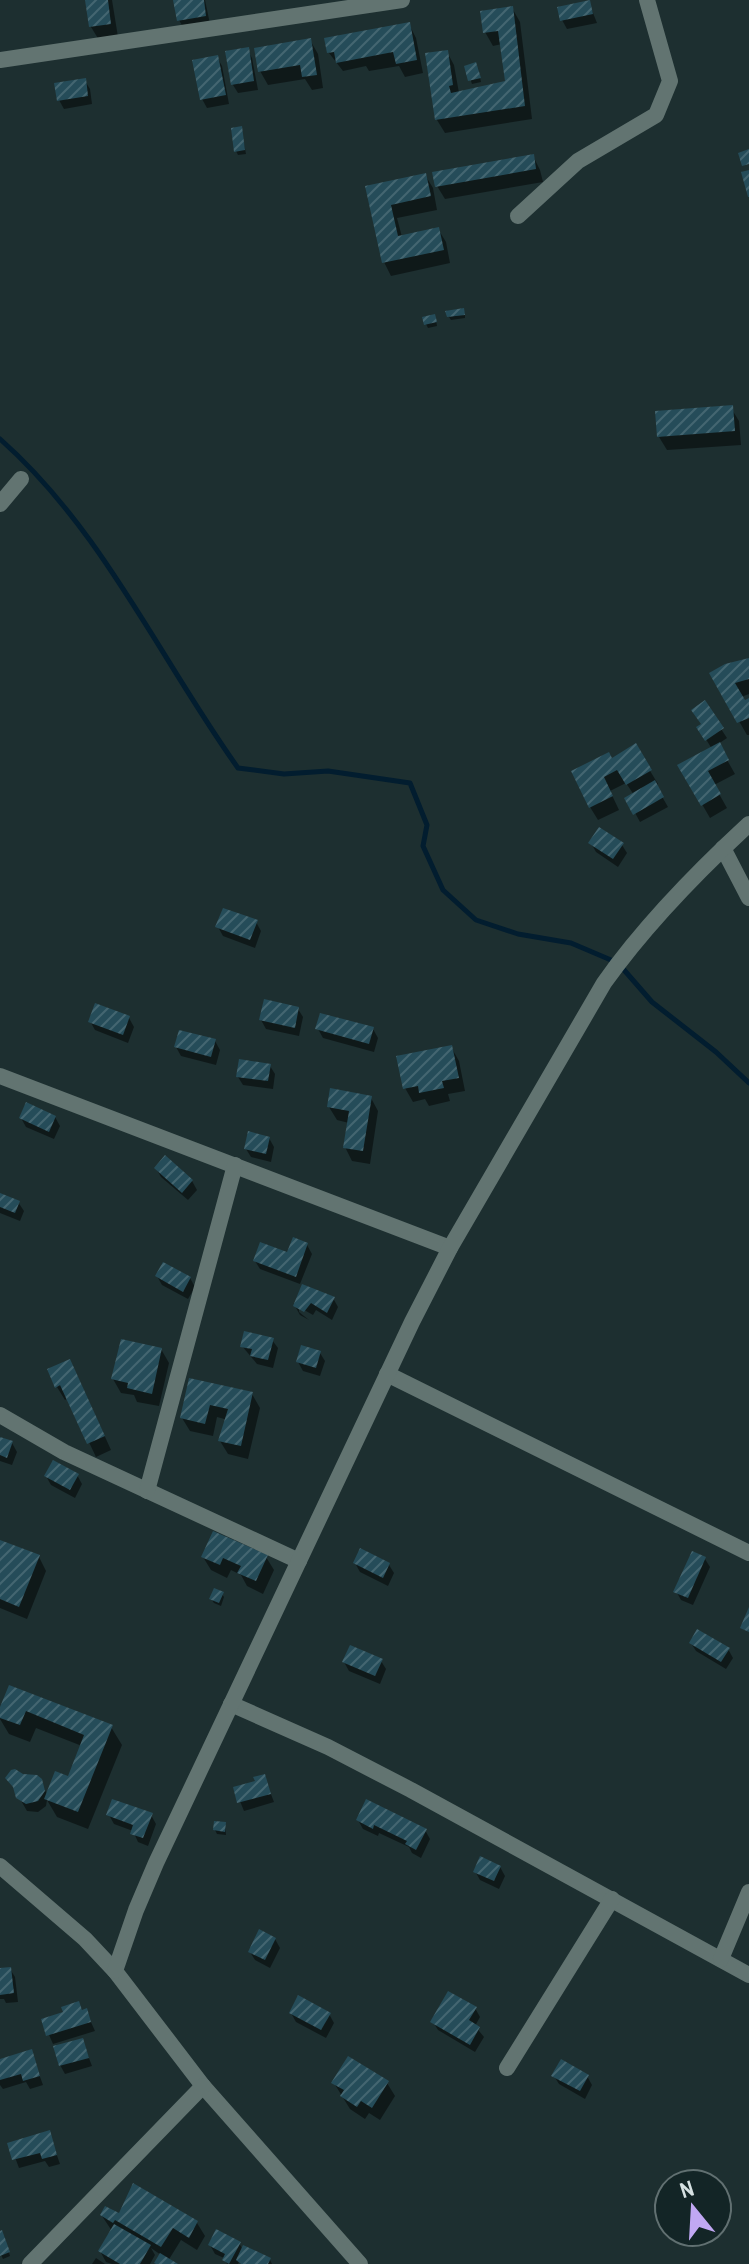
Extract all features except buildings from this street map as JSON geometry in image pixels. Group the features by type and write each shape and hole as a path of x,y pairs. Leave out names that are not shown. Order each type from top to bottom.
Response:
{"street":[{"path":"0,60 402,0"},
{"path":"518,216 578,161 656,115 670,81 647,0"},
{"path":"0,504 21,479"},
{"path":"115,1971 156,1863 387,1374 450,1248 604,983 628,949 749,824"},
{"path":"723,848 749,898"},
{"path":"0,1076 450,1248"},
{"path":"147,1491 235,1165"},
{"path":"387,1374 749,1553"},
{"path":"0,1415 64,1452 299,1561"},
{"path":"231,1704 328,1747 411,1790 749,1975"},
{"path":"0,1866 85,1939 115,1971 203,2086 353,2262"},
{"path":"721,1959 749,1892"},
{"path":"507,2068 612,1899"},
{"path":"30,2264 203,2086"}],"waterway":[{"path":"0,439 36,475 100,554 238,768 284,774 328,771 410,783 427,825 423,846 443,890 476,920 518,934 571,943 618,963 652,1002 716,1052 749,1083"}]}
